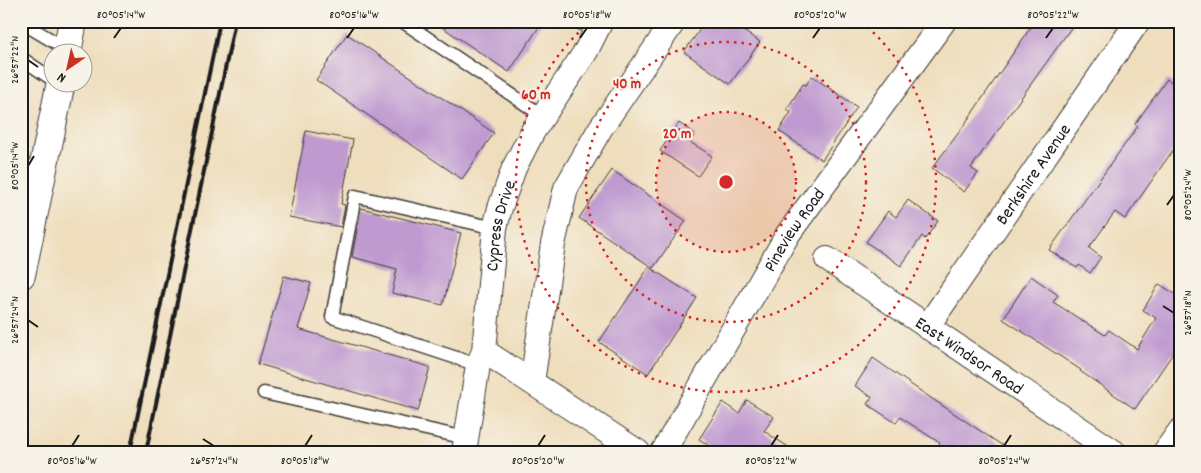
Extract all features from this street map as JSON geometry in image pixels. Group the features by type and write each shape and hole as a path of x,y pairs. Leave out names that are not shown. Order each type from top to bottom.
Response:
{"street":[{"path":"70,42 73,21"},
{"path":"532,382 553,244 566,188 600,130 674,21"},
{"name":"Pineview Road","path":"663,452 788,234 944,21"},
{"name":"Berkshire Avenue","path":"927,327 1138,21"},
{"name":"Cypress Drive","path":"465,445 481,358 495,228 500,208 514,168 533,131 586,51 592,25"},
{"path":"21,275 32,169 55,92"},
{"name":"East Windsor Road","path":"827,260 1114,452"},
{"path":"481,358 532,382 638,452"},
{"path":"1165,452 1180,431"}],"lane":[{"path":"402,21 543,116"},
{"path":"21,22 53,42"},
{"path":"21,58 42,72"},
{"path":"481,358 332,317 355,196 495,228"},
{"path":"264,393 465,445"}],"building":[{"path":"433,21 543,21 509,72"},
{"path":"706,21 748,21 742,30 760,42 730,84 684,52"},
{"path":"1035,21 1076,21 971,168 978,173 964,192 932,168 960,131"},
{"path":"347,34 494,133 462,179 316,80"},
{"path":"812,76 857,107 822,160 779,131 791,112 787,109 803,84 806,85"},
{"path":"1167,79 1180,88 1180,140 1125,219 1115,212 1089,248 1101,257 1090,273 1079,265 1077,268 1049,250 1138,126 1135,124"},
{"path":"679,123 695,134 690,142 712,156 698,176 660,151"},
{"path":"306,131 353,140 341,204 345,205 341,227 289,217"},
{"path":"612,170 686,221 653,268 579,218"},
{"path":"908,200 938,221 925,239 922,236 901,266 866,242 888,211 896,217"},
{"path":"361,208 461,233 443,305 392,293 397,269 352,257"},
{"path":"649,267 697,298 648,374 599,342"},
{"path":"284,276 311,283 298,329 430,367 418,411 258,364"},
{"path":"1031,276 1058,295 1053,302 1105,335 1109,330 1137,349 1156,318 1143,310 1159,284 1180,297 1180,343 1135,409 1081,370 1003,319"},
{"path":"873,358 1012,452 934,452 940,443 900,417 896,423 867,404 872,397 855,386"},
{"path":"747,400 774,417 764,431 796,452 719,452 699,439 723,402 739,413"}],"railway":[{"path":"130,452 220,21"},
{"path":"146,452 235,21"}]}
